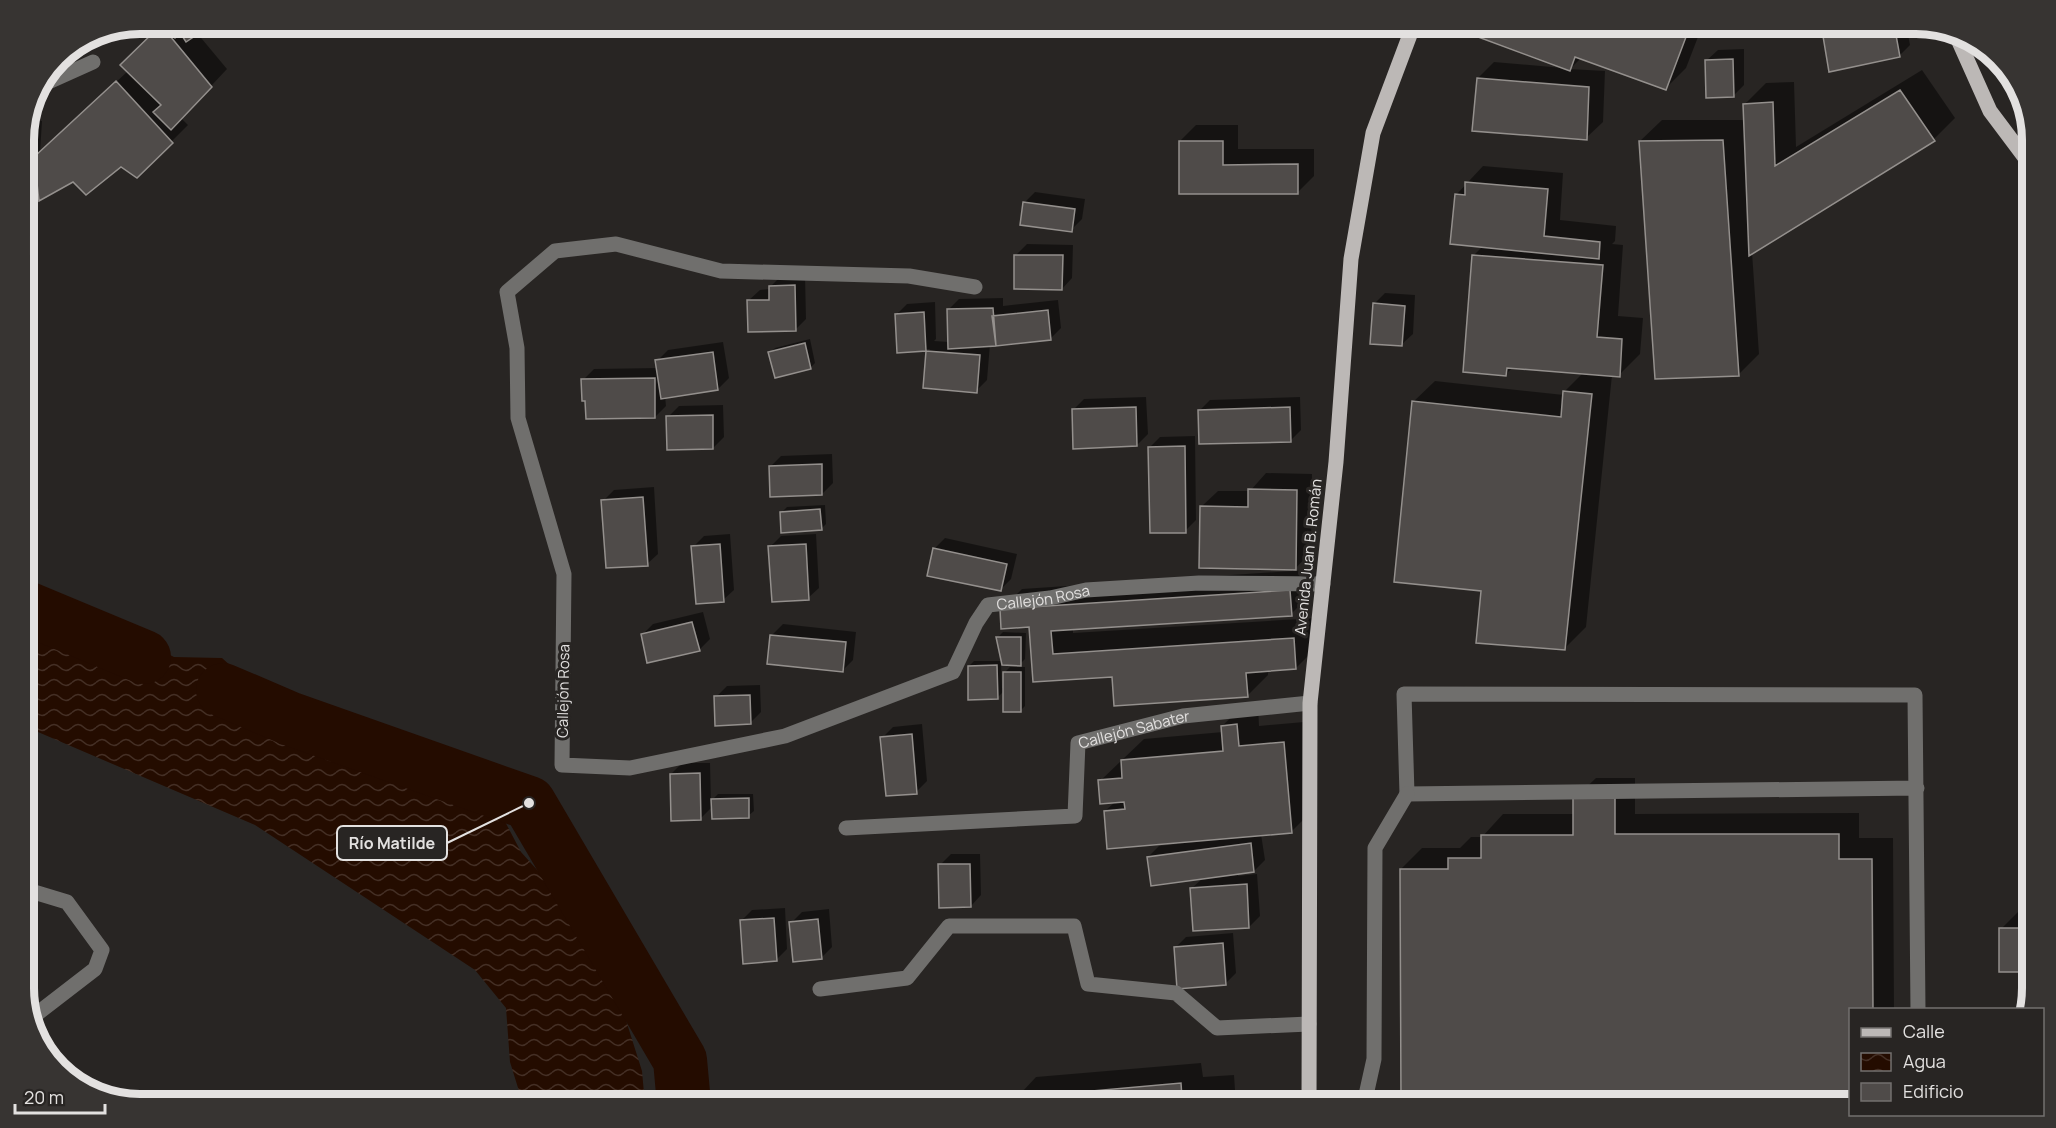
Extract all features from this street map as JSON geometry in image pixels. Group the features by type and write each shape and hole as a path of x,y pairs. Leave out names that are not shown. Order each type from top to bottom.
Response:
{"main road":[{"name":"Avenida Juan B. Román","path":"1309,1094 1310,703 1336,462 1351,259 1373,134 1410,34"},
{"path":"1961,45 1990,111 2021,152"}],"street":[{"path":"55,78 93,62"},
{"name":"Callejón Rosa","path":"975,287 909,276 720,271 616,244 555,251 507,292 517,348 518,418 564,574 562,765 630,768 785,736 953,672 976,623 988,605 1050,598 1086,590 1176,584 1323,584"},
{"path":"1366,1094 1374,1059 1375,848 1407,794 1404,694 1915,695 1918,1008"},
{"name":"Callejón Sabater","path":"846,828 1075,816 1078,743 1183,716 1310,703"},
{"path":"1407,794 1917,788"},
{"path":"35,892 67,902 102,950 95,969 38,1013"},
{"path":"820,989 907,978 949,926 1074,926 1088,984 1176,993 1217,1028 1309,1024"}],"water":[{"path":"35,626 119,629 174,657 222,658 321,746 431,771 501,814 521,852 601,941 642,1071 644,1094 520,1094 510,1062 506,1008 475,970 255,825 35,731"}],"building":[{"path":"152,34 168,34 212,87 171,130 153,112 161,105 120,65"},
{"path":"181,34 198,34 186,42"},
{"path":"1470,34 1678,34 1686,37 1666,90 1575,57 1570,71"},
{"path":"1896,34 1900,57 1829,72 1823,36"},
{"path":"1733,59 1734,97 1706,98 1705,60"},
{"path":"1477,78 1589,87 1587,140 1472,131"},
{"path":"116,81 173,143 137,178 121,167 86,195 73,182 39,201 35,156"},
{"path":"1900,90 1935,141 1749,256 1743,104 1773,102 1775,166"},
{"path":"1723,140 1739,376 1655,379 1639,141"},
{"path":"1179,141 1223,141 1223,165 1298,164 1298,194 1179,194"},
{"path":"1465,182 1548,189 1544,236 1600,242 1599,259 1450,244 1455,194 1465,195"},
{"path":"1023,202 1075,209 1072,232 1020,225"},
{"path":"1014,255 1063,255 1062,290 1014,289"},
{"path":"1472,255 1603,265 1597,337 1622,339 1620,377 1507,368 1506,376 1463,372"},
{"path":"795,285 796,331 748,332 747,300 769,300 769,286"},
{"path":"1373,303 1405,306 1402,346 1370,344"},
{"path":"993,308 996,346 948,349 947,309"},
{"path":"1048,310 1051,340 996,346 992,316"},
{"path":"924,312 926,351 897,353 895,314"},
{"path":"805,343 811,369 775,378 768,352"},
{"path":"926,351 980,355 977,393 923,388"},
{"path":"713,352 718,390 661,399 655,360"},
{"path":"655,378 655,418 586,419 581,379"},
{"path":"1563,391 1592,394 1565,650 1476,643 1481,591 1394,582 1412,401 1561,417"},
{"path":"1136,407 1137,446 1073,449 1072,409"},
{"path":"1290,407 1291,442 1199,444 1198,410"},
{"path":"713,415 713,449 667,450 666,416"},
{"path":"1185,446 1186,533 1150,533 1148,447"},
{"path":"822,464 822,495 770,497 769,466"},
{"path":"1248,489 1297,490 1296,570 1199,568 1200,506 1248,507"},
{"path":"643,497 648,566 606,568 601,500"},
{"path":"820,509 822,530 781,533 780,512"},
{"path":"720,544 724,602 696,604 691,546"},
{"path":"806,544 809,600 772,602 768,546"},
{"path":"933,548 1007,564 1001,591 927,576"},
{"path":"1290,590 1292,616 1051,631 1053,654 1294,638 1296,669 1246,673 1248,697 1114,706 1112,677 1033,682 1029,627 1001,629 1000,609"},
{"path":"692,622 700,651 647,663 641,634"},
{"path":"770,635 846,642 843,672 767,664"},
{"path":"996,637 1021,637 1021,666 1002,665"},
{"path":"997,665 998,699 968,700 968,666"},
{"path":"1003,672 1021,672 1021,712 1003,712"},
{"path":"750,695 751,724 715,726 714,696"},
{"path":"1237,724 1239,746 1284,742 1292,833 1107,849 1104,811 1125,809 1124,802 1100,804 1098,780 1122,778 1121,760 1223,751 1221,726"},
{"path":"912,734 917,794 886,796 880,737"},
{"path":"700,773 701,820 671,821 670,774"},
{"path":"749,798 749,818 712,819 711,799"},
{"path":"1573,798 1615,798 1615,834 1839,834 1839,859 1872,859 1873,1008 1849,1008 1849,1094 1401,1094 1400,869 1448,869 1448,858 1481,858 1481,835 1573,835"},
{"path":"1251,843 1254,872 1151,886 1147,857"},
{"path":"938,864 970,864 971,907 939,908"},
{"path":"1247,884 1249,928 1193,931 1190,888"},
{"path":"774,918 777,961 743,964 740,920"},
{"path":"818,919 822,959 793,962 789,922"},
{"path":"1999,928 2022,928 2022,972 1999,972"},
{"path":"1223,943 1226,985 1177,989 1174,947"},
{"path":"1181,1083 1182,1094 1058,1094"}],"waterway":[{"path":"35,612 144,657"},
{"path":"223,690 291,719 529,803 680,1060 683,1094"}],"place":[{"name":"Río Matilde","path":"529,803"}]}
